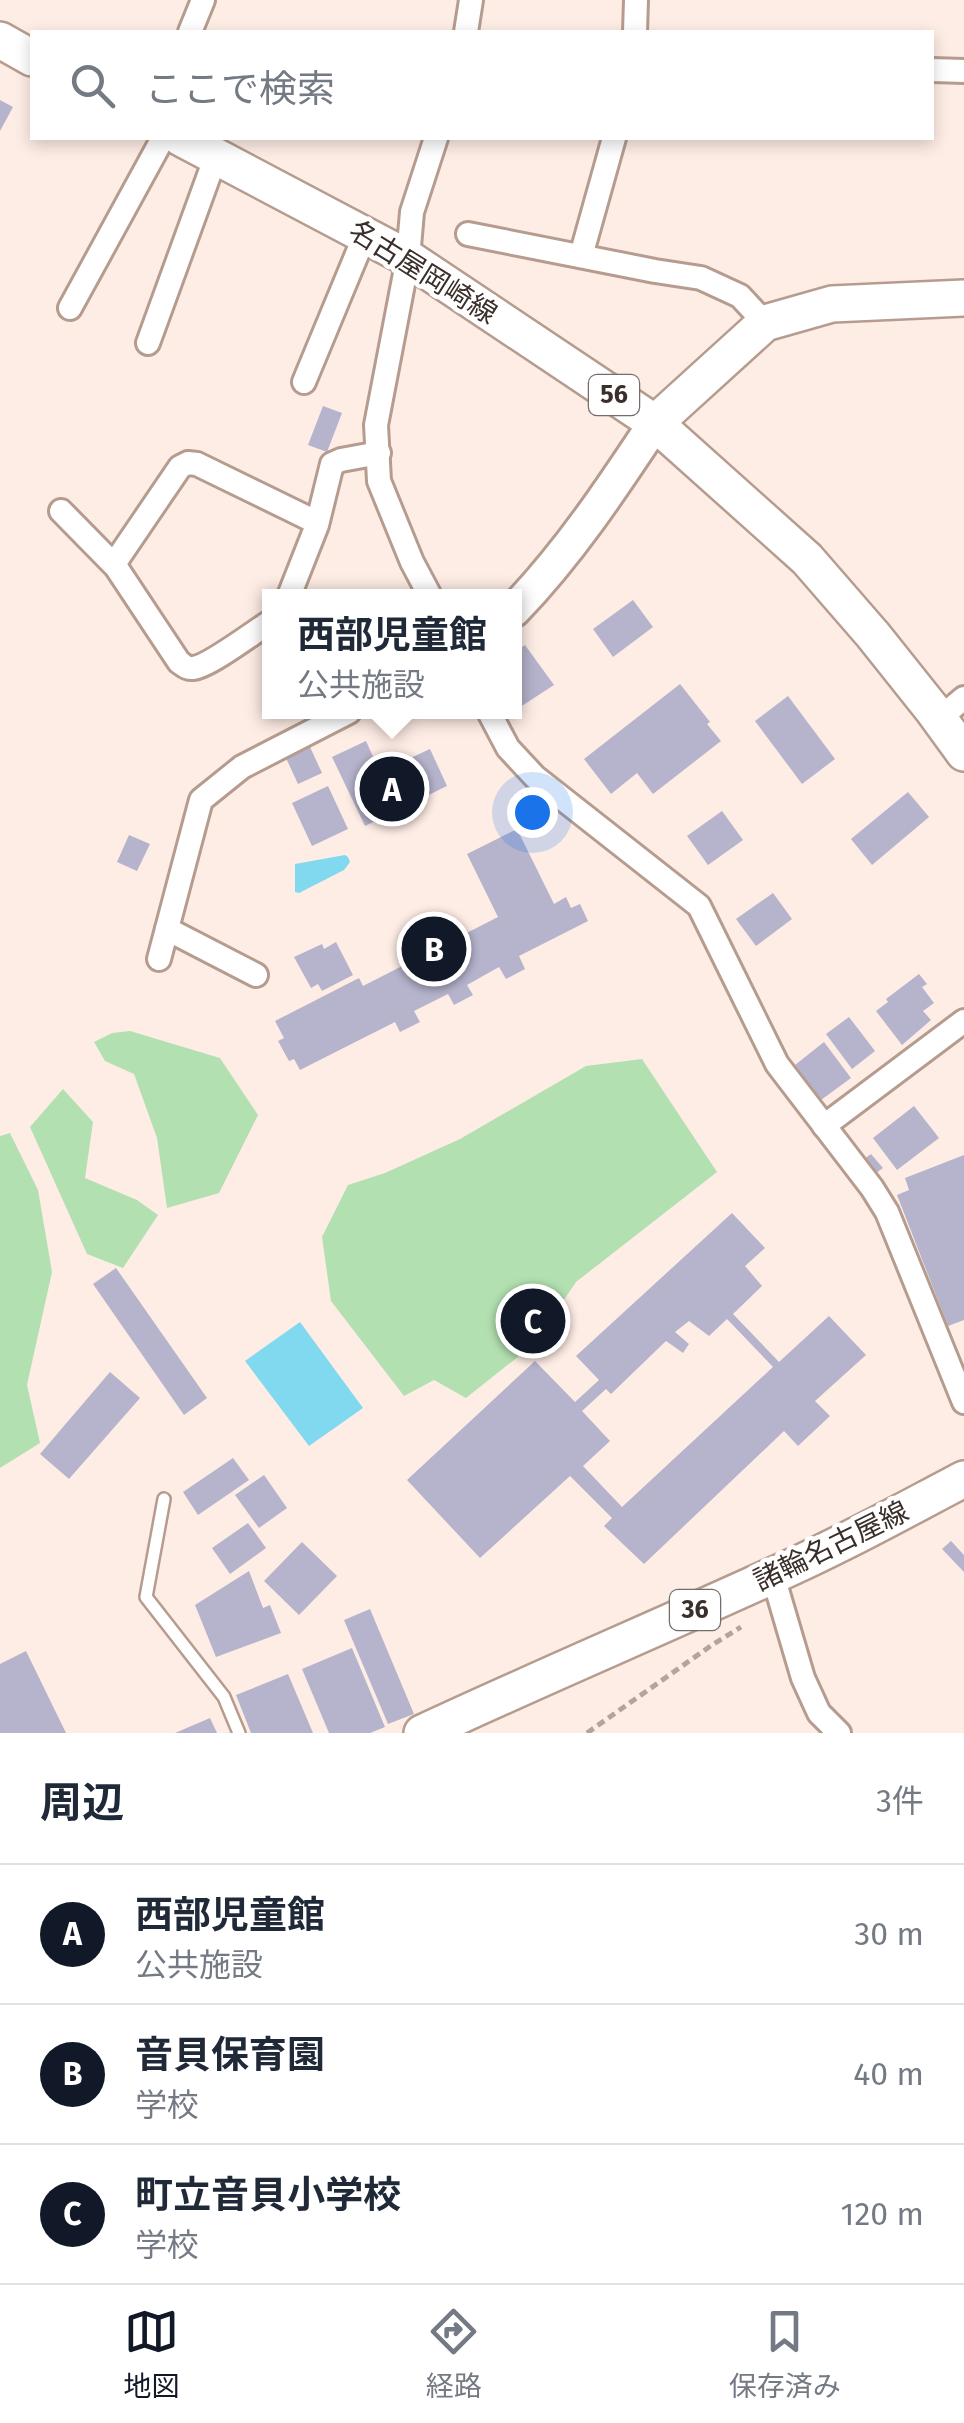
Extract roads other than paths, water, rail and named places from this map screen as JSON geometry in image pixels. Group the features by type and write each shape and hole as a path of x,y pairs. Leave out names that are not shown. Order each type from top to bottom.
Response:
{"main road":[{"path":"0,40 30,57"},
{"name":"名古屋岡崎線","path":"185,140 408,258 655,423 807,560 872,635 952,709 964,753"},
{"name":"56","path":"655,423 765,323 832,304 964,298"},
{"name":"諸輪名古屋線","path":"422,1733 552,1672 777,1588 840,1544 964,1479"}],"street":[{"path":"191,30 204,0"},
{"path":"466,30 470,0"},
{"path":"636,0 636,30"},
{"path":"934,70 964,71"},
{"path":"70,308 162,140"},
{"path":"426,589 379,481 376,425 408,258 412,212 435,140"},
{"path":"581,256 613,140"},
{"path":"148,343 216,156"},
{"path":"468,234 701,278 740,296 765,323"},
{"path":"304,382 365,235"},
{"path":"522,602 595,512 655,423"},
{"path":"292,589 332,464 379,453"},
{"path":"114,564 180,467 188,464 197,464 316,522"},
{"path":"61,511 114,564 184,666 205,664 262,627"},
{"path":"160,959 201,800 242,767 335,719"},
{"path":"493,719 508,748 535,777 699,906 777,1064 888,1212 964,1402"},
{"path":"167,929 256,975"},
{"path":"824,1126 964,1022"},
{"path":"777,1588 803,1678 819,1713 839,1733"}],"lane":[{"path":"164,1499 146,1597 224,1697 239,1733"}],"water":[{"path":"345,855 350,862 344,870 295,892 295,864"},
{"path":"300,1322 363,1408 309,1446 245,1361"}],"place":[{"name":"西部児童館","path":"392,789"},
{"name":"音貝保育園","path":"434,949"},
{"name":"町立音貝小学校","path":"533,1321"}]}
